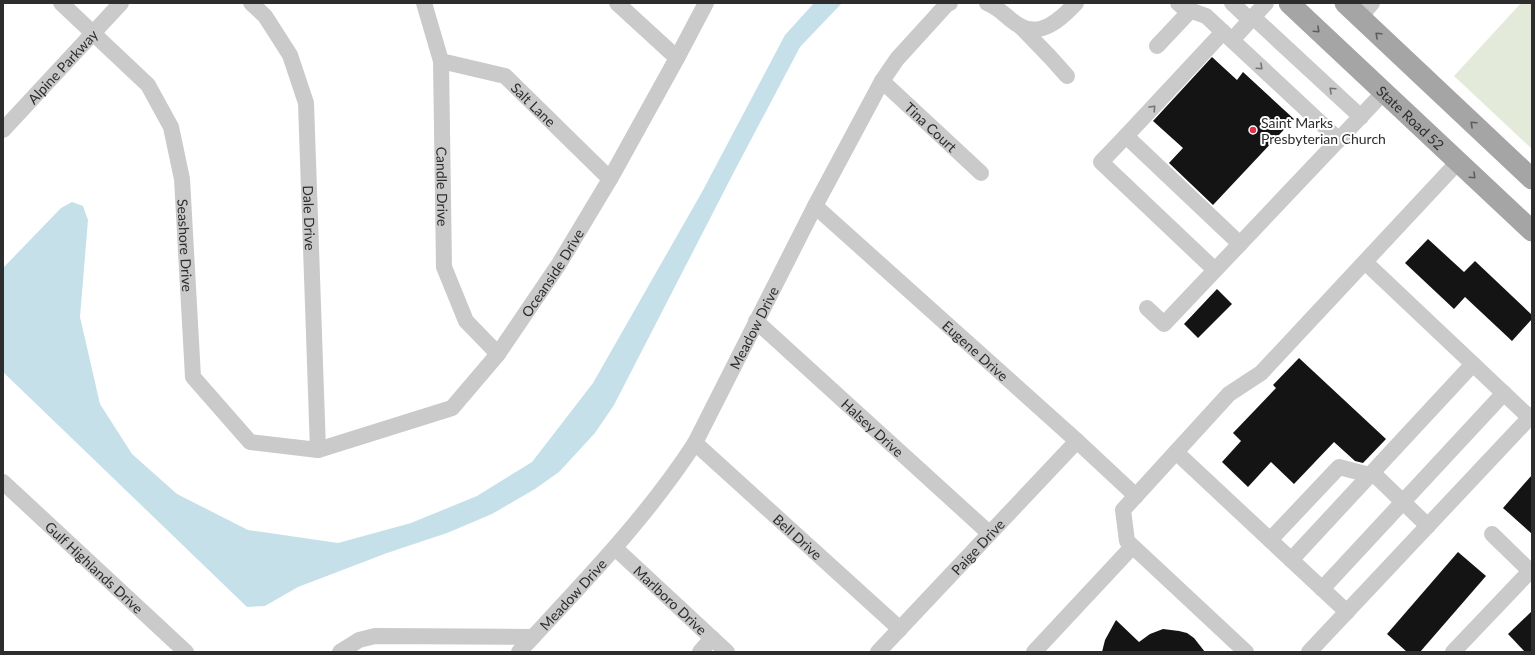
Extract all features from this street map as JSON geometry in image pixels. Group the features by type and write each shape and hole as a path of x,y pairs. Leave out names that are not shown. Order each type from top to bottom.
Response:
{"main road":[{"name":"State Road 52","path":"1289,3 1532,231"},
{"path":"1345,3 1370,7 1532,179"}],"street":[{"name":"Seashore Drive","path":"61,3 148,84 170,127 182,179 193,377 250,442 318,450"},
{"name":"Alpine Parkway","path":"3,130 120,3"},
{"name":"Dale Drive","path":"250,3 265,16 290,55 306,103 318,450"},
{"name":"Candle Drive","path":"424,3 441,62 444,267 466,321 498,354"},
{"path":"617,3 677,58"},
{"name":"Oceanside Drive","path":"318,450 452,408 498,354 559,264 610,179 706,3"},
{"name":"Meadow Drive","path":"518,652 615,548 674,476 695,443 815,206 882,81 897,59 948,3 950,3"},
{"path":"987,3 996,6 1020,26 1067,76"},
{"path":"1020,26 1033,30 1049,26 1066,14 1076,3"},
{"path":"1232,3 1252,18 1360,117"},
{"path":"1215,270 1101,162 1227,36 1252,18 1266,3"},
{"path":"1157,46 1184,7 1206,16 1339,140"},
{"name":"Salt Lane","path":"441,62 505,76 610,179"},
{"name":"Tina Court","path":"882,81 981,173"},
{"path":"1147,308 1164,324 1384,92"},
{"path":"1126,136 1240,244"},
{"path":"1246,652 1132,547 1127,541 1123,510 1229,394 1261,373 1458,162"},
{"name":"Eugene Drive","path":"815,206 1077,441 1136,496"},
{"path":"1309,652 1531,417 1365,262"},
{"name":"Halsey Drive","path":"756,321 989,533"},
{"path":"1292,560 1473,364"},
{"path":"1322,589 1504,393"},
{"name":"Paige Drive","path":"878,652 1077,441"},
{"name":"Bell Drive","path":"695,443 900,629"},
{"path":"1176,452 1347,612"},
{"path":"1270,540 1339,467 1377,477 1428,526"},
{"name":"Gulf Highlands Drive","path":"3,482 186,652"},
{"path":"1453,652 1531,571 1492,534"},
{"path":"1034,652 1132,547"},
{"name":"Marlboro Drive","path":"615,548 727,652"},
{"name":"Meadow Drive","path":"340,652 359,640 375,636 533,637"},
{"path":"700,652 712,638"}],"green space":[{"path":"1521,3 1532,3 1532,149 1454,76"}],"water":[{"path":"814,3 842,3 800,47 614,405 595,433 559,472 535,489 492,514 447,533 387,553 298,587 265,606 247,607 3,372 3,268 61,208 72,202 83,206 88,220 80,317 100,404 132,454 177,494 248,530 338,543 411,523 477,496 532,462 593,383 702,192 785,35"}],"building":[{"name":"Saint Marks Presbyterian Church","path":"1212,57 1237,80 1243,72 1294,119 1213,205 1169,163 1183,148 1153,121"},
{"path":"1428,239 1464,272 1475,261 1532,315 1532,319 1512,341 1465,297 1454,309 1405,263"},
{"path":"1217,289 1232,304 1198,338 1184,324"},
{"path":"1299,358 1386,439 1363,463 1355,461 1334,442 1294,484 1271,462 1248,487 1222,462 1241,441 1233,433 1276,388 1273,385"},
{"path":"1532,475 1532,534 1503,508"},
{"path":"1458,552 1486,576 1420,652 1407,652 1387,634"},
{"path":"1532,611 1532,652 1525,652 1508,634"},
{"path":"1116,620 1139,642 1150,634 1163,629 1179,631 1187,633 1194,638 1205,652 1102,652 1105,640"}],"place":[{"name":"Saint Marks Presbyterian Church","path":"1253,130"}]}
